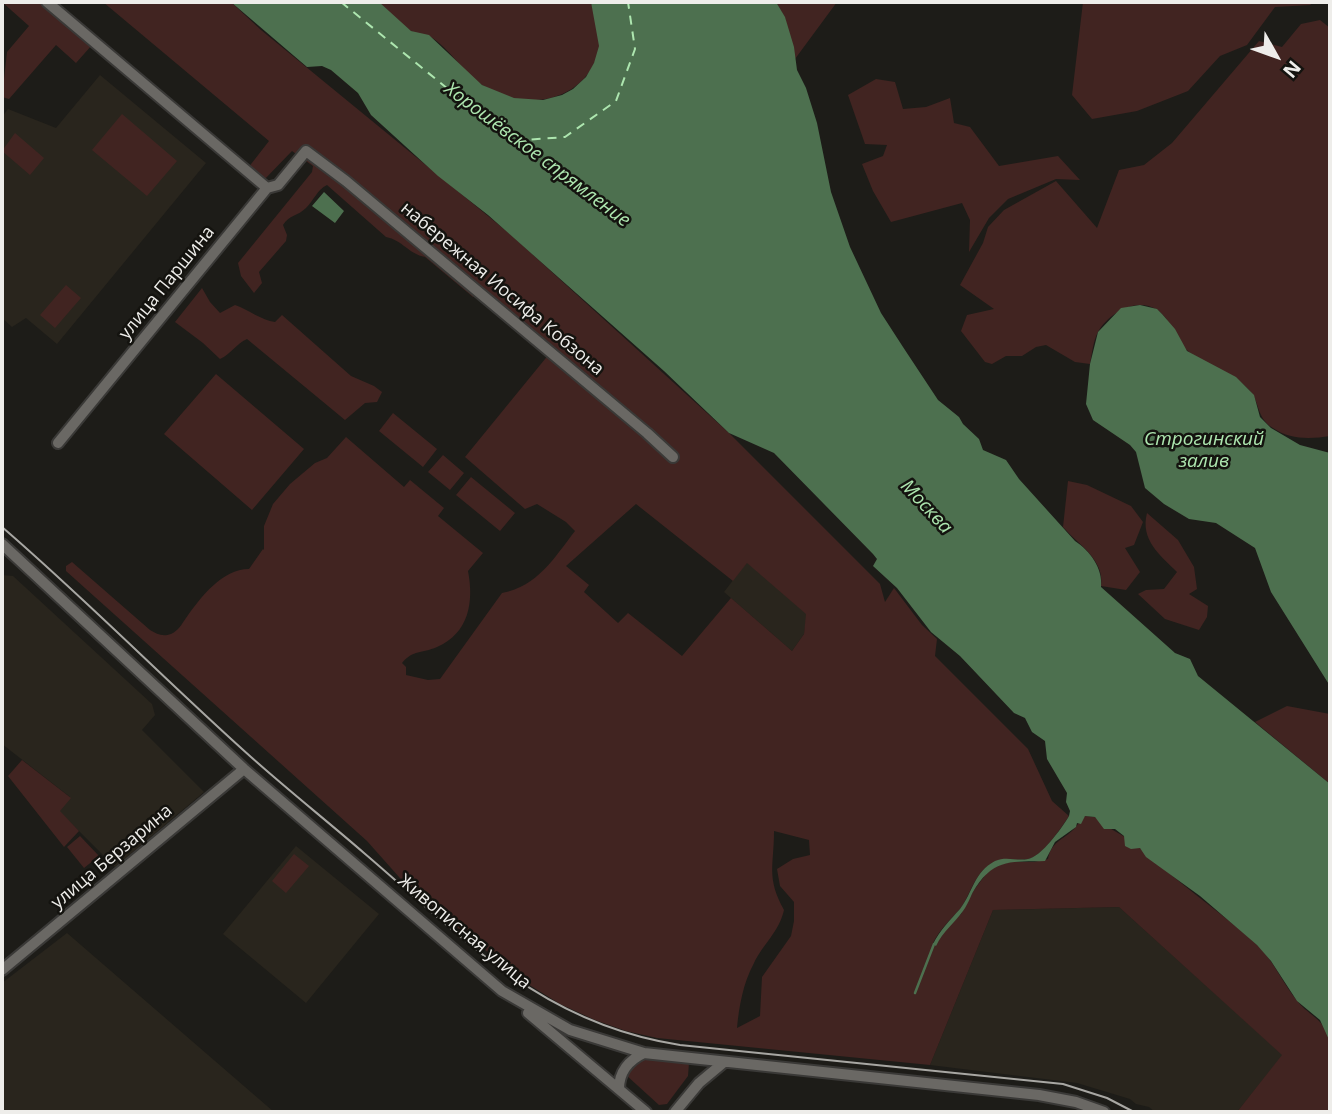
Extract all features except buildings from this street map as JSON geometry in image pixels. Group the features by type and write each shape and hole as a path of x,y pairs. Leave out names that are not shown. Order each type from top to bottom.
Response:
{"street":[{"path":"47,2 267,188"},
{"name":"улица Паршина","path":"58,443 267,188 278,185 306,151"},
{"name":"набережная Иосифа Кобзона","path":"306,151 346,181 673,457"},
{"name":"Живописная улица","path":"2,544 244,769 502,991 570,1030 644,1053 1039,1095 1076,1102 1104,1112"},
{"name":"улица Берзарина","path":"2,970 244,769"},
{"path":"502,991 646,1112"},
{"path":"619,1089 622,1072 634,1058 644,1053"},
{"path":"693,1060 700,1070 699,1083"},
{"path":"675,1112 699,1083 723,1063"}],"shaded area":[{"path":"2,2 42,2 92,45 76,63 56,45 9,99 2,97 7,52 29,26"},
{"path":"103,2 231,2 261,30 510,234 729,433 880,584 885,602 894,588 922,625 937,639 935,656 1028,749 1052,801 1069,816 1051,841 1033,857 1000,861 985,868 960,909 939,933 933,943 935,945 946,928 961,914 989,870 1006,862 1048,859 1055,845 1085,816 1095,817 1134,843 1267,955 1298,1002 1320,1022 1329,1037 1330,1112 1237,1112 1282,1055 1119,907 993,910 930,1065 657,1038 626,1031 560,1004 523,981 407,886 367,841 66,571 66,566 72,562 150,630 162,635 171,634 180,627 198,601 221,579 239,570 249,569 264,550 264,526 273,504 290,484 315,463 327,458 346,437 404,487 410,480 444,508 438,516 483,553 468,571 469,605 467,615 456,634 437,647 414,654 402,663 406,667 406,675 428,680 440,679 502,593 526,584 544,570 575,531 566,522 537,504 525,509 465,457 554,348 496,302 478,294 473,297 425,257 386,237 327,185 306,208 283,225 286,241 259,272 262,283 254,293 241,276 238,263 312,172 313,166 292,151 263,181 248,168 269,141","holes":["636,504 733,581 747,563 806,614 804,634 792,651 731,598 682,656 628,613 618,623 584,592 589,585 566,566","774,831 809,840 810,855 793,859 777,869 780,886 794,902 791,936 762,977 760,1016 737,1028 747,979 784,910 773,880"]},
{"path":"379,2 591,2 599,35 598,54 590,71 579,84 565,93 532,100 514,99 482,85 438,42 406,27"},
{"path":"776,2 837,2 795,59 785,18"},
{"path":"1083,2 1309,2 1311,5 1275,7 1247,45 1220,56 1188,91 1137,111 1092,119 1072,95"},
{"path":"1320,20 1330,28 1330,436 1301,438 1286,435 1267,424 1248,389 1189,352 1161,313 1144,305 1135,305 1117,312 1103,325 1095,339 1090,364 1075,362 1046,345 1036,347 1022,356 1006,356 992,364 985,362 961,331 967,315 994,309 960,285 983,243 988,227 1004,210 1056,181 1097,228 1119,170 1144,165 1172,143 1259,41 1282,47 1301,24"},
{"path":"100,75 206,163 57,344 26,318 12,327 2,318 2,117 8,109 56,128"},
{"path":"876,79 895,82 903,109 926,107 950,98 954,123 970,127 999,166 1058,156 1080,180 1056,179 1008,199 989,218 969,252 970,220 962,203 891,222 873,191 862,164 883,156 887,145 865,144 848,95"},
{"path":"122,114 177,161 147,196 92,150"},
{"path":"15,133 44,158 30,175 2,151"},
{"path":"66,285 81,298 55,328 40,315"},
{"path":"202,288 220,313 235,305 275,322 282,315 351,376 382,392 377,402 365,403 345,420 247,339 220,359 175,322"},
{"path":"216,374 304,449 252,510 164,434"},
{"path":"393,413 437,449 423,467 379,431"},
{"path":"443,455 464,473 450,490 428,472"},
{"path":"471,477 515,513 500,531 456,495"},
{"path":"1068,481 1087,485 1131,506 1143,522 1134,545 1125,548 1140,572 1126,590 1101,586 1099,568 1095,561 1063,527"},
{"path":"1147,513 1178,540 1194,567 1197,589 1189,594 1208,606 1207,617 1199,630 1165,619 1138,594 1146,590 1164,589 1177,572 1158,553 1149,539 1146,531"},
{"path":"747,562 807,614 804,634 792,651 724,592"},
{"path":"2,575 13,576 152,704 155,715 142,730 204,792 115,867 59,811 70,797 2,744"},
{"path":"1287,706 1330,714 1330,784 1255,722"},
{"path":"22,760 71,798 60,811 79,831 64,847 8,776"},
{"path":"80,836 99,856 84,868 67,847"},
{"path":"296,846 379,914 306,1003 223,934"},
{"path":"294,854 309,866 286,893 272,881"},
{"path":"1119,907 1283,1055 1237,1112 1155,1112 1130,1099 1077,1083 930,1065 993,910"},
{"path":"67,933 274,1112 2,1112 2,983"},
{"path":"644,1056 689,1063 688,1076 667,1104 659,1105 626,1075"}],"water":[{"path":"231,2 379,2 411,31 429,35 482,85 514,98 543,100 573,89 586,77 594,63 599,46 591,2 776,2 785,17 794,47 797,70 817,123 831,192 850,247 881,313 938,400 959,417 979,439 983,450 1006,460 1019,479 1086,550 1098,567 1101,587 1175,653 1190,659 1198,676 1330,784 1330,1042 1320,1020 1297,1001 1257,945 1200,896 1146,857 1140,848 1131,849 1125,846 1124,836 1115,829 1104,829 1095,817 1085,816 1081,824 1077,823 1076,827 1055,842 1045,861 1006,863 990,871 976,887 960,916 936,946 933,944 960,909 982,871 995,861 1033,857 1051,841 1069,816 1067,793 1047,759 1045,741 1032,732 1025,718 1014,713 960,656 931,632 897,588 873,566 877,559 873,554 774,453 729,433 664,371 371,115 358,93 331,70 322,66 307,67"},
{"path":"324,192 344,211 335,223 312,206"},
{"name":"Строгинский залив","path":"1140,305 1157,309 1175,329 1187,351 1236,377 1254,395 1260,417 1271,428 1300,445 1330,453 1330,686 1271,592 1255,548 1216,523 1189,519 1164,504 1145,488 1136,452 1093,420 1086,404 1090,364 1098,332 1121,308"}],"waterway":[{"path":"915,993 934,944"}],"ferry route":[{"path":"341,2 512,141 565,137 616,101 635,49 628,2"}],"tram line":[{"path":"2,527 265,769 472,946 508,974 546,998 587,1018 631,1034 680,1045 1063,1084 1107,1098 1134,1112"}],"water label":[{"name":"Хорошёвское спрямление","path":"537,155"},
{"name":"Москва","path":"926,507"}]}
